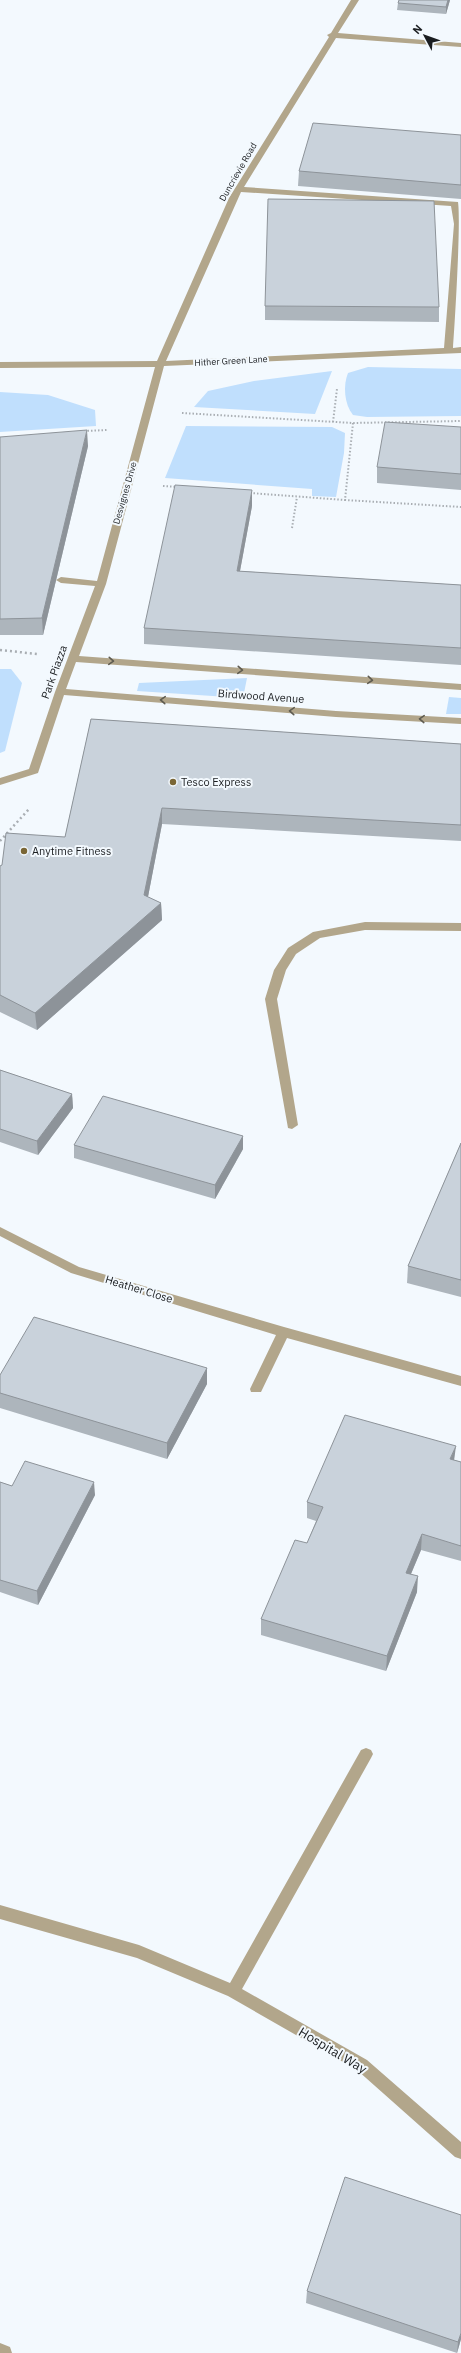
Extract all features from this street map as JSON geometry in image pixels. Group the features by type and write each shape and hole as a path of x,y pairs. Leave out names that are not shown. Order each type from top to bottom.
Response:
{"street":[{"name":"Duncrievie Road","path":"160,364 239,189 331,35 354,0"},
{"path":"331,35 461,45"},
{"path":"239,189 455,204 460,224 448,350"},
{"name":"Hither Green Lane","path":"0,365 160,364 461,350"},
{"name":"Desvignes Drive","path":"101,584 160,364"},
{"path":"61,580 101,584"},
{"name":"Park Piazza","path":"0,782 34,771 60,692 101,584"},
{"path":"72,659 461,687"},
{"name":"Birdwood Avenue","path":"60,692 336,714 461,721"},
{"path":"292,1125 271,999 280,970 292,951 317,935 365,926 461,927"},
{"name":"Heather Close","path":"0,1231 75,1270 284,1332 461,1381"},
{"path":"256,1389 284,1332"},
{"path":"232,1991 366,1754"},
{"name":"Hospital Way","path":"0,1912 139,1952 232,1991 362,2065 461,2152"},
{"path":"0,2351 4,2353"}],"path":[{"path":"148,411 354,423 461,421"},
{"path":"345,500 354,423"},
{"path":"81,431 104,430"},
{"path":"128,484 182,488"},
{"path":"243,493 461,507"},
{"path":"292,528 297,497"},
{"path":"0,841 29,808"}],"shaded area":[{"path":"368,367 461,369 461,416 367,417 353,415 346,400 346,378 348,373"},
{"path":"332,371 315,414 194,407 208,391 254,381"},
{"path":"0,392 48,395 95,410 96,426 0,432"},
{"path":"186,426 332,427 345,433 344,453 336,497 312,496 312,489 165,478"},
{"path":"0,669 11,669 22,683 5,751 0,753"},
{"path":"247,678 243,698 137,691 139,683"},
{"path":"449,697 461,698 461,714 446,714"}],"building":[{"path":"399,0 448,0 446,7 398,3"},
{"path":"313,123 461,135 461,185 299,171"},
{"path":"268,199 434,201 439,307 265,306"},
{"path":"385,422 461,427 461,474 377,467"},
{"path":"87,430 42,618 0,619 0,437"},
{"path":"175,485 252,490 237,571 461,585 461,648 144,628"},
{"path":"91,719 461,744 461,825 162,808 144,895 161,903 35,1013 0,995 0,866 2,865 6,833 65,837"},
{"path":"0,1070 72,1094 37,1141 0,1129"},
{"path":"103,1096 243,1136 215,1185 74,1145"},
{"path":"461,1143 461,1280 408,1266"},
{"path":"34,1317 207,1368 167,1443 0,1393 0,1375"},
{"path":"345,1415 456,1446 450,1459 461,1462 461,1546 422,1534 406,1573 418,1576 387,1656 261,1619 295,1540 307,1543 323,1507 307,1502"},
{"path":"25,1461 94,1482 37,1591 0,1580 0,1482 12,1486"},
{"path":"345,2177 461,2215 461,2333 458,2342 307,2291"}],"place":[{"name":"Tesco Express","path":"173,782"},
{"name":"Anytime Fitness","path":"24,851"}]}
